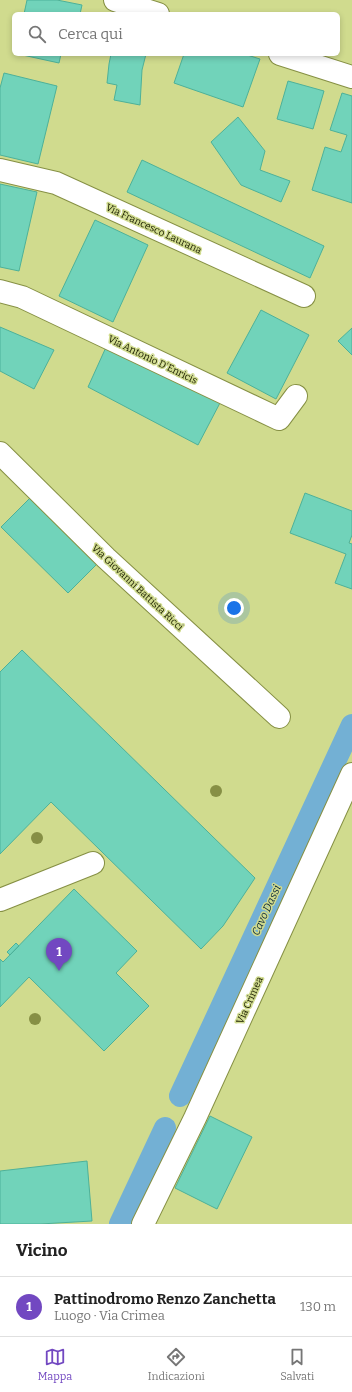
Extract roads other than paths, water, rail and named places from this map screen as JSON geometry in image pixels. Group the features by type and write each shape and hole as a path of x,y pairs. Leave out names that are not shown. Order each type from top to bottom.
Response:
{"street":[{"path":"115,0 152,12"},
{"path":"286,56 352,78"},
{"name":"Via Francesco Laurana","path":"0,170 56,183 304,296"},
{"name":"Via Antonio D'Enricis","path":"0,291 22,297 279,419 296,396"},
{"name":"Via Giovanni Battista Ricci","path":"0,453 106,558 279,717"},
{"name":"Via Crimea","path":"143,1224 195,1118 350,782"},
{"path":"0,900 93,863"}],"waterway":[{"name":"Cavo Dassi","path":"180,1096 352,725"},
{"name":"Cavo Dassi","path":"120,1224 165,1128"}],"place":[{"name":"Pattinodromo Renzo Zanchetta","path":"59,971"}]}
